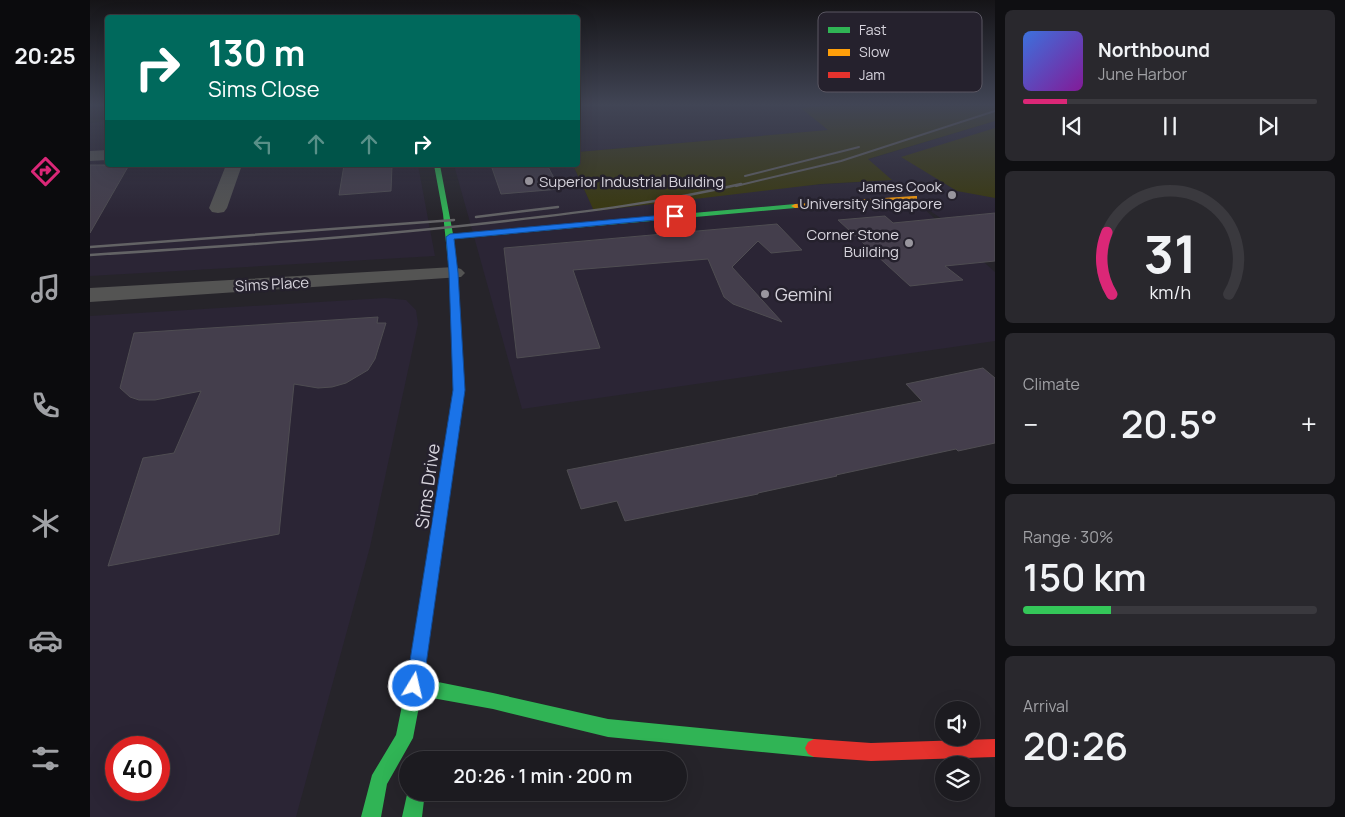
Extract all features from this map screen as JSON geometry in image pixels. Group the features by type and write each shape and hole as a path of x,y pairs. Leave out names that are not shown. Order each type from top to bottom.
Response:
{"street":[{"path":"90,156 105,155"},
{"path":"218,208 233,167"},
{"name":"Sims Drive","path":"371,817 378,781 404,738 414,686 459,390 454,273 450,237 437,167"},
{"path":"450,237 717,212 914,198"},
{"name":"Sims Place","path":"90,295 454,273"},
{"path":"414,686 493,700 608,728 739,742 871,752 995,748"},
{"name":"Sims Drive","path":"404,738 408,751"},
{"path":"412,817 415,801"}],"shaded area":[{"path":"90,142 105,142 105,167 418,167 435,256 90,276"},
{"path":"580,142 691,142 580,152"},
{"path":"690,142 924,142 868,159 892,180 821,184 594,211 574,167 580,167 580,152"},
{"path":"926,142 995,142 995,255 914,200 995,272 995,341 522,409 455,167 574,167 589,200 891,180 867,160"},
{"path":"949,142 995,142 995,198 957,191 901,157"},
{"path":"385,298 406,300 416,310 418,324 370,547 296,817 90,817 90,316"}],"building":[{"path":"90,165 128,167 90,233"},
{"path":"344,167 392,167 391,191 339,195"},
{"name":"Superior Industrial Building","path":"492,167 548,167 560,189 501,194"},
{"name":"Corner Stone Building","path":"995,213 995,261 945,266 963,280 910,286 838,220 885,216 893,223"},
{"name":"Gemini","path":"777,224 802,250 771,253 758,241 732,267 782,322 733,304 724,297 708,259 573,270 600,348 517,358 504,248"},
{"path":"378,317 377,323 386,323 375,359 368,370 346,383 332,387 318,388 294,384 279,534 108,566 143,458 174,453 201,391 155,400 139,400 130,397 120,388 134,333"},
{"path":"983,368 995,378 995,443 958,451 956,449 758,494 625,521 617,501 581,509 567,470 922,401 906,384"}],"railway":[{"path":"736,186 841,161 899,142"},
{"path":"745,176 859,147"},
{"path":"90,255 298,241 454,227 624,206 741,184"},
{"path":"476,217 558,207"},
{"path":"90,247 454,220"}],"traffic: fast":[{"path":"437,167 447,214 454,280"},
{"path":"450,237 795,206"},
{"path":"371,817 378,781 404,738 414,686 445,484"},
{"path":"414,686 493,701 608,728 814,748"},
{"path":"412,817 415,801"}],"traffic: slow":[{"path":"795,206 914,198"}],"traffic: jam":[{"path":"445,484 459,390 454,280"},
{"path":"814,748 871,752 995,748"}],"place":[{"name":"Superior Industrial Building","path":"529,181"},
{"name":"James Cook University Singapore","path":"952,195"},
{"name":"Corner Stone Building","path":"909,243"},
{"name":"Gemini","path":"765,294"}],"route":[{"path":"414,686 459,390 454,273 450,237 675,216"}]}
